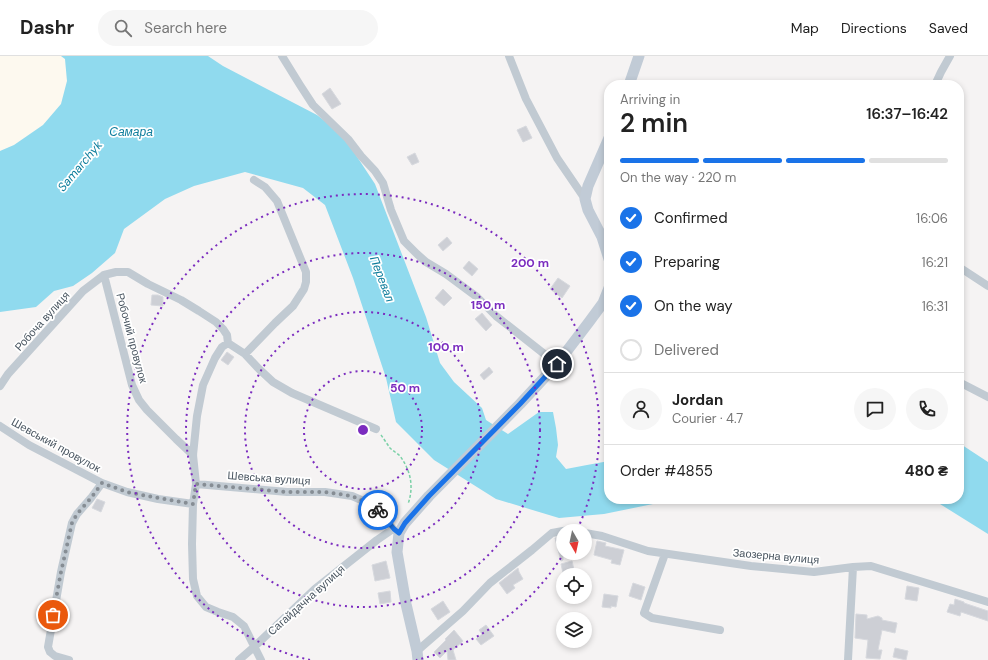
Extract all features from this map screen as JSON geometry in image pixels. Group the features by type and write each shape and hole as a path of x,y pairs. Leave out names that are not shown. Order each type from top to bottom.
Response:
{"street":[{"path":"282,56 313,105 348,138 383,183 391,210 404,241 426,262 446,274 477,297 496,316 557,364"},
{"path":"509,56 526,99 556,158 585,199 588,210 604,243"},
{"path":"631,80 639,56"},
{"path":"937,80 950,56"},
{"path":"585,199 588,186 604,149"},
{"path":"245,354 293,306 304,289 306,282 306,272 277,201 265,187 254,180"},
{"path":"964,270 988,286"},
{"path":"104,276 116,272 128,272 148,284 181,300 216,322 227,335 228,343 245,354 273,382 292,393 376,428"},
{"name":"Робоча вулиця","path":"0,386 8,374 83,291 104,276"},
{"name":"Робочий провулок","path":"104,276 132,385 139,400 160,424 193,454"},
{"name":"Сагайдачна вулиця","path":"239,660 315,589 377,540 396,531 405,523 429,496 520,404 557,364 604,300"},
{"path":"228,343 222,347 215,358 203,385 197,416 193,454 196,484 193,504 193,579 197,596 206,607 233,617 244,626 261,660"},
{"path":"964,385 988,397"},
{"name":"Шевський провулок","path":"0,426 29,445 102,483 127,492 193,504"},
{"name":"Шевський провулок","path":"69,660 56,656 50,652 48,647 60,579 72,523 77,514 102,483"},
{"name":"Шевська вулиця","path":"196,484 287,492 325,492 352,496 374,506 396,531"},
{"path":"396,531 397,552 417,656"},
{"path":"417,656 490,583 552,534 556,533"},
{"name":"Заозерна вулиця","path":"592,534 648,551 752,566 814,572 871,566 988,602"},
{"path":"665,554 644,614 652,618 720,630"},
{"path":"848,660 853,567"}],"path":[{"path":"376,428 406,465 412,488 408,504"}],"shaded area":[{"path":"0,56 61,56 65,59 67,81 61,104 43,125 14,145 0,151"}],"water":[{"name":"Самара","path":"61,56 208,56 223,66 317,115 342,134 375,184 426,317 440,363 454,382 482,408 486,420 508,434 539,412 553,412 558,445 556,457 566,469 604,462 604,504 653,504 604,514 559,518 496,499 434,460 396,422 386,378 353,278 325,205 303,188 245,172 194,186 165,199 124,229 115,253 92,273 73,286 54,291 36,307 0,312 0,151 14,145 43,125 61,104 67,81 65,59"},
{"path":"964,446 988,462 988,534 940,504 964,504"}],"building":[{"path":"330,88 341,104 332,109 322,94"},
{"path":"526,126 532,138 523,142 517,130"},
{"path":"415,153 419,162 412,165 407,157"},
{"path":"447,237 452,243 443,251 438,245"},
{"path":"469,261 478,269 472,276 463,268"},
{"path":"558,278 570,286 562,298 550,289"},
{"path":"443,289 452,298 444,306 435,298"},
{"path":"152,295 163,297 163,306 151,305"},
{"path":"482,313 492,325 486,331 475,319"},
{"path":"227,352 234,357 228,365 221,360"},
{"path":"489,367 493,372 484,380 480,375"},
{"path":"97,499 105,502 101,512 92,508"},
{"path":"597,541 606,543 605,546 624,550 620,565 611,563 612,560 594,555"},
{"path":"386,561 390,578 375,581 372,565"},
{"path":"572,561 574,568 562,568 561,564"},
{"path":"518,568 523,579 513,585 515,588 507,594 499,583"},
{"path":"633,583 645,587 641,600 629,596"},
{"path":"907,586 919,588 917,601 905,599"},
{"path":"390,591 391,602 380,604 378,593"},
{"path":"604,594 618,596 616,607 602,607"},
{"path":"955,599 988,611 988,621 961,612 960,616 947,612 950,604 954,605"},
{"path":"443,601 450,612 438,620 431,609"},
{"path":"856,614 867,615 867,619 878,616 882,618 882,620 897,623 895,633 882,630 878,650 882,650 880,659 866,658 868,640 855,638"},
{"path":"486,625 494,636 481,645 476,639 482,634 479,630"},
{"path":"454,630 463,641 453,650 456,660 448,660 447,651 440,658 434,652"},
{"path":"895,648 908,651 906,660 893,657"}],"way so far":[{"path":"53,615 72,523 77,514 102,483 127,492 193,504 196,484 287,492 325,492 352,496 374,506 378,510"}],"route":[{"path":"378,510 399,533 405,523 429,496 520,404 557,364"}],"water label":[{"name":"Samarchyk","path":"80,166"},
{"name":"Перевал","path":"382,279"}]}
